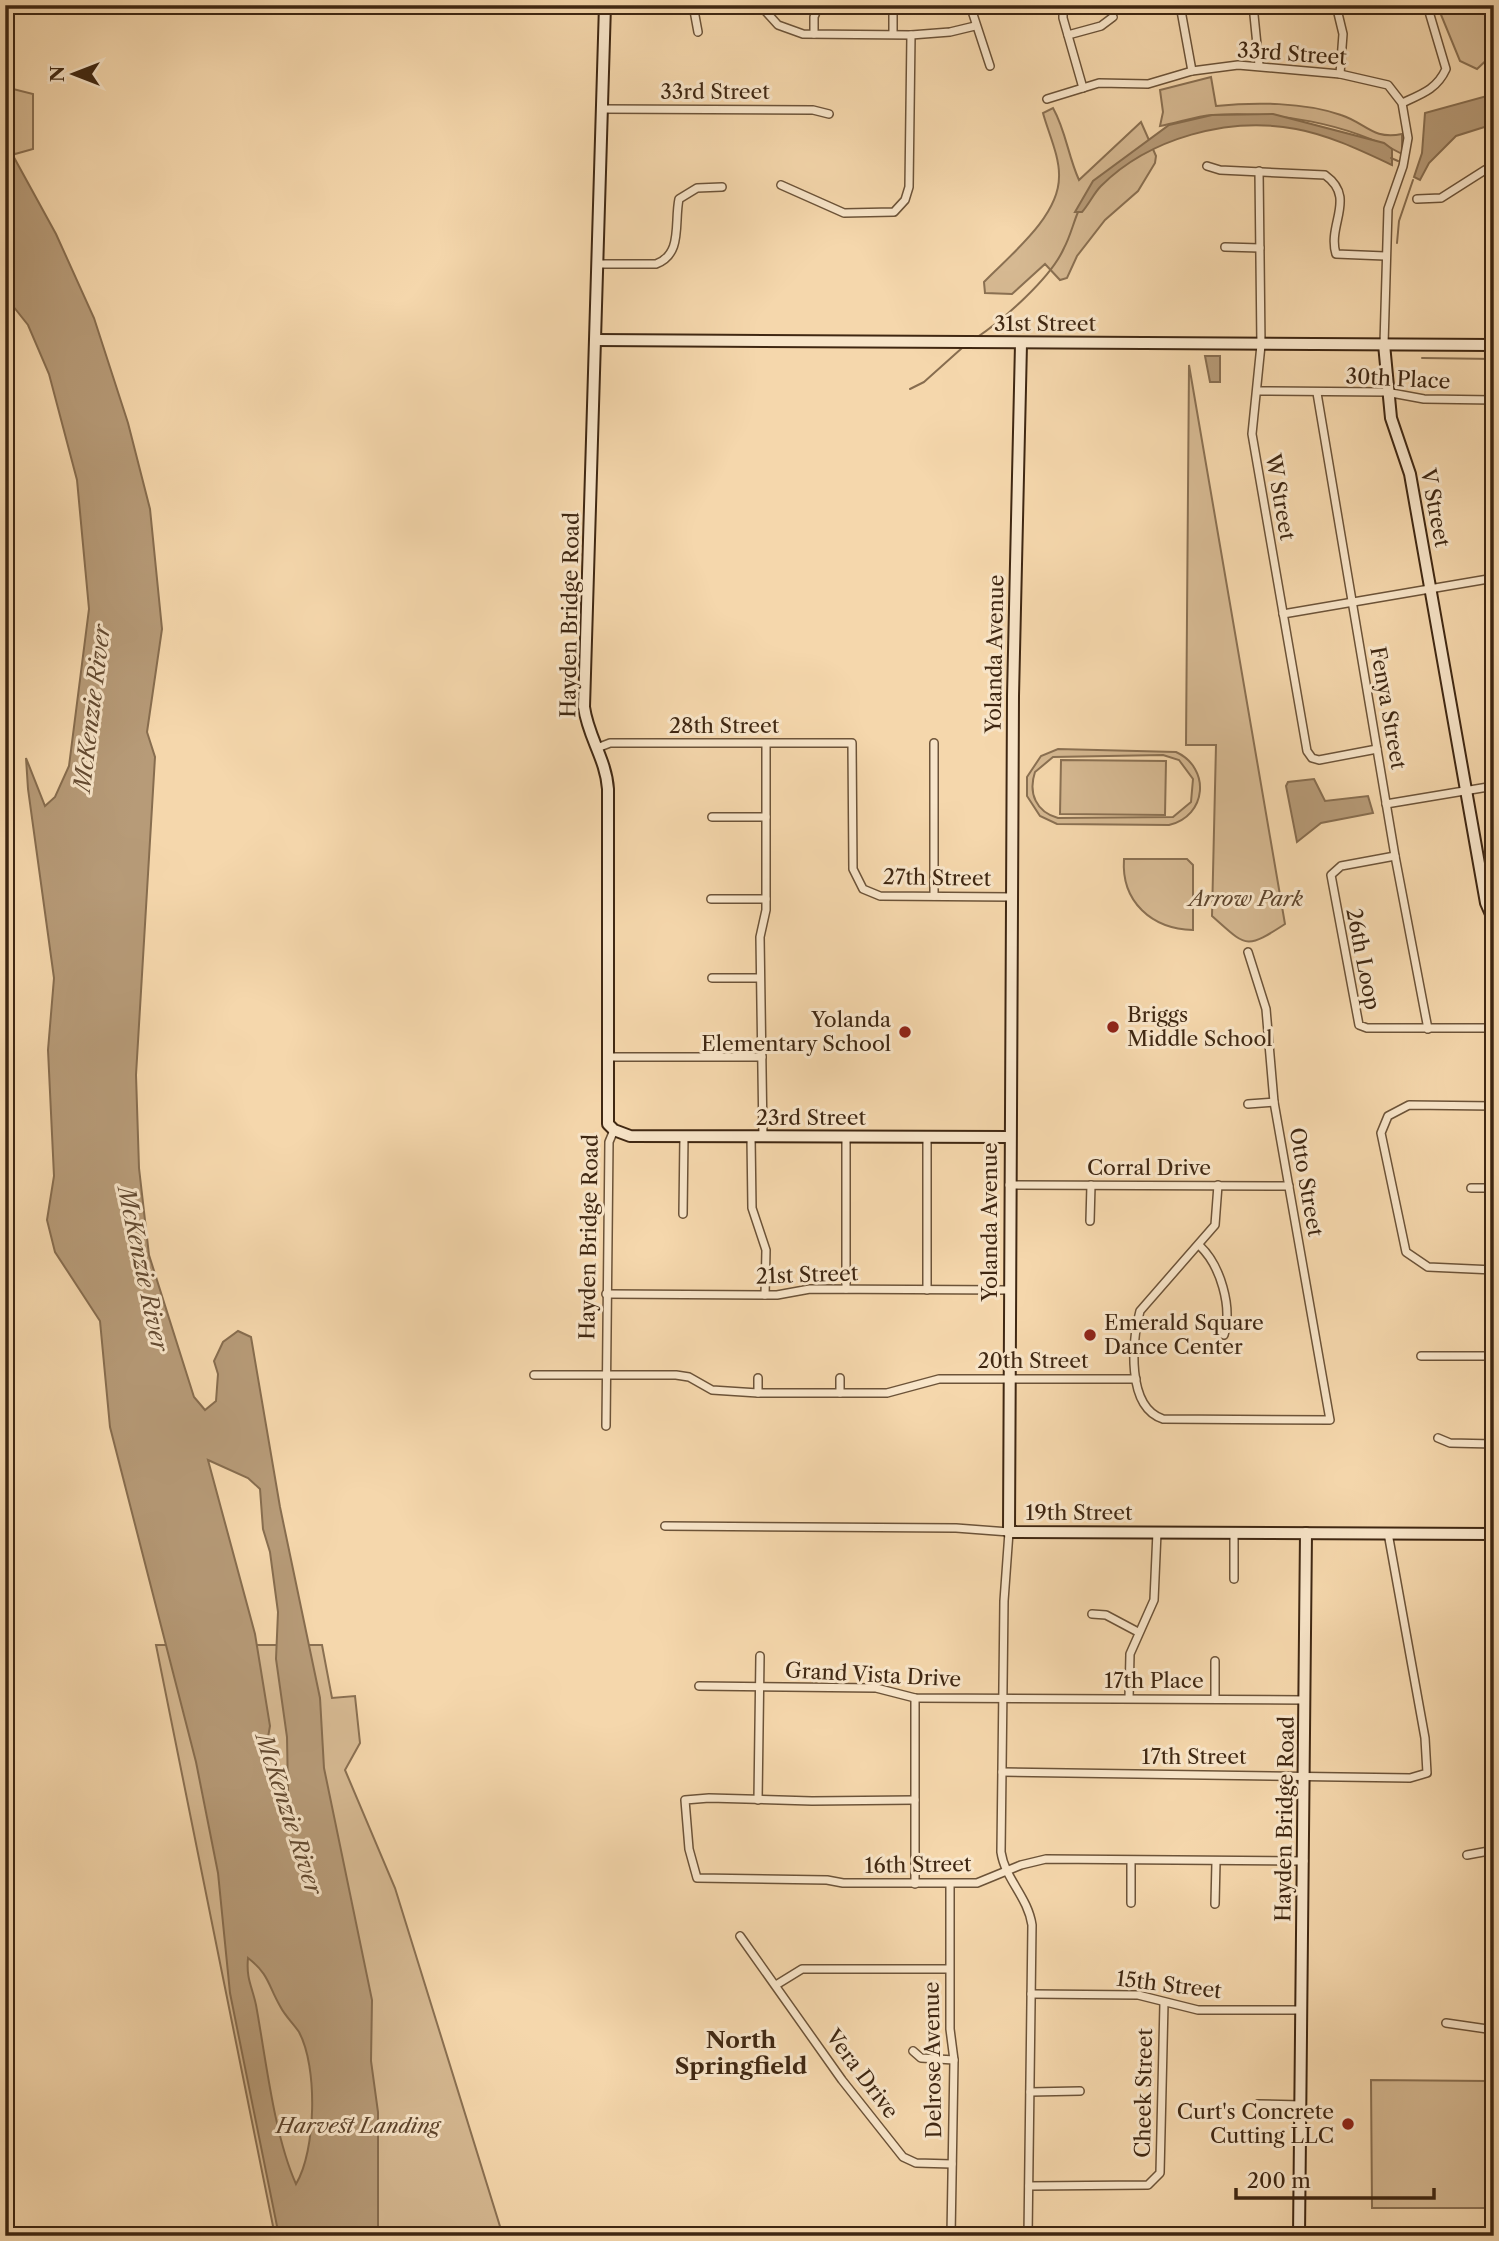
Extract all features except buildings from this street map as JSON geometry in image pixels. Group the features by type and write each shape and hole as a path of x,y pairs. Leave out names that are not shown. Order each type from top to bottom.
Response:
{"street":[{"name":"Hayden Bridge Road","path":"605,5 584,707 586,724 607,772 608,789 606,1115 614,1130 609,1142 606,1426"},
{"path":"693,5 698,32"},
{"path":"760,5 778,25 789,31 814,34 911,35 950,33 975,26"},
{"path":"814,34 814,17 819,5"},
{"path":"893,5 893,34"},
{"path":"970,5 990,66"},
{"path":"1063,5 1068,35 1083,88"},
{"path":"1180,5 1192,71"},
{"path":"1254,5 1259,65"},
{"path":"1336,5 1343,34 1340,74"},
{"path":"1402,103 1429,91 1441,81 1446,69 1427,5"},
{"path":"1068,35 1101,26 1113,18"},
{"path":"781,185 844,213 894,212 905,200 909,187 911,35"},
{"name":"33rd Street","path":"1047,99 1108,81 1148,84 1192,71 1259,65 1340,74 1388,85 1402,103"},
{"name":"V Street","path":"1402,103 1407,119 1407,153 1388,209 1385,256 1384,344 1387,392 1391,418 1410,474 1486,903 1494,921"},
{"name":"33rd Street","path":"601,109 813,110 828,114"},
{"path":"1207,166 1220,170 1312,172 1329,177 1340,190 1343,202 1335,224 1336,254 1385,256"},
{"path":"1417,199 1441,198 1485,170 1494,168"},
{"name":"W Street","path":"1259,171 1261,345 1252,434 1310,756 1316,760 1332,759 1377,749"},
{"path":"598,264 656,264 665,261 675,244 679,199 697,188 722,187"},
{"path":"1225,247 1260,248"},
{"name":"31st Street","path":"596,340 1494,345"},
{"name":"Yolanda Avenue","path":"1021,344 1011,897 1009,1532 1002,1698 1001,1852 1008,1873 1030,1910 1028,2236"},
{"name":"30th Place","path":"1258,391 1387,392 1424,399 1494,400"},
{"name":"Fenya Street","path":"1317,393 1395,856 1428,1029"},
{"path":"1283,614 1494,578"},
{"name":"28th Street","path":"597,748 610,743 852,743 853,869 863,889"},
{"path":"934,743 934,896"},
{"path":"765,1295 766,1250 752,1208 762,1058 760,937 766,899 766,744"},
{"path":"1386,804 1494,786"},
{"path":"712,817 766,817"},
{"name":"26th Loop","path":"1395,856 1340,866 1331,875 1359,1024 1364,1028 1494,1028"},
{"name":"27th Street","path":"863,889 880,896 1011,897"},
{"path":"711,899 766,899"},
{"name":"Otto Street","path":"1136,1379 1148,1410 1163,1419 1330,1420 1274,1102 1266,1009 1248,952"},
{"path":"712,978 760,978"},
{"path":"607,1057 762,1058"},
{"path":"1248,1104 1274,1102"},
{"path":"1494,1106 1409,1105 1388,1116 1381,1133 1406,1252 1428,1268 1494,1270"},
{"name":"23rd Street","path":"614,1130 630,1136 1009,1137"},
{"path":"683,1214 684,1136"},
{"path":"846,1137 846,1289"},
{"path":"927,1137 927,1290"},
{"name":"Corral Drive","path":"1009,1185 1289,1186"},
{"path":"1090,1221 1091,1185"},
{"path":"1136,1379 1136,1323 1140,1311 1200,1246 1216,1224 1218,1185"},
{"path":"1471,1188 1494,1188"},
{"path":"1200,1246 1213,1258 1218,1271 1227,1320 1224,1335"},
{"name":"21st Street","path":"606,1294 765,1295 810,1289 1010,1290"},
{"path":"1421,1356 1494,1356"},
{"name":"20th Street","path":"534,1375 676,1375 689,1377 712,1390 758,1393 887,1393 939,1379 1136,1379"},
{"path":"758,1378 758,1393"},
{"path":"840,1378 840,1393"},
{"path":"1438,1438 1450,1443 1494,1444"},
{"name":"19th Street","path":"665,1526 956,1528 1009,1532 1494,1534"},
{"path":"1129,1698 1130,1654 1154,1600 1157,1532"},
{"path":"1234,1532 1234,1579"},
{"name":"Hayden Bridge Road","path":"1299,2236 1306,1533"},
{"name":"17th Street","path":"1002,1772 1410,1778 1427,1773 1425,1738 1388,1533"},
{"path":"1092,1614 1106,1615 1138,1632"},
{"path":"760,1656 758,1800 915,1800"},
{"path":"1215,1661 1215,1699"},
{"name":"Grand Vista Drive","path":"699,1686 876,1688 915,1698 1002,1698"},
{"path":"915,1698 915,1884"},
{"name":"17th Place","path":"1002,1698 1305,1700"},
{"name":"16th Street","path":"758,1800 685,1800 689,1849 697,1878 950,1884 977,1883 1008,1873 1021,1865 1046,1859 1304,1861"},
{"path":"1467,1855 1494,1850"},
{"path":"1131,1861 1131,1903"},
{"path":"1215,1904 1216,1861"},
{"name":"Delrose Avenue","path":"950,1884 950,2029 954,2060 951,2236"},
{"name":"Vera Drive","path":"740,1936 842,2080 903,2157 916,2163 952,2164"},
{"path":"776,1985 795,1971 815,1967 949,1969"},
{"name":"15th Street","path":"1031,1994 1138,1995 1198,2010 1302,2010"},
{"name":"Cheek Street","path":"1029,2186 1148,2185 1160,2174 1164,2003"},
{"path":"1446,2022 1494,2030"},
{"path":"913,2051 921,2059 954,2060"},
{"path":"1030,2092 1080,2091"},
{"path":"1258,2104 1301,2105"}],"green space":[{"path":"1437,5 1494,5 1494,53 1477,69 1460,61"},
{"path":"1211,77 1216,106 1279,104 1327,111 1350,118 1376,133 1402,134 1402,154 1358,134 1286,117 1213,115 1160,126 1163,112 1160,90"},
{"path":"5,87 33,94 33,149 15,154 5,140"},
{"path":"1053,108 1079,180 1141,122 1156,156 1155,163 1138,191 1105,220 1077,256 1067,278 1060,280 1045,264 1012,294 985,293 984,282 1031,235 1051,207 1057,192 1058,161 1043,113"},
{"name":"Arrow Park","path":"1189,365 1285,924 1254,941 1240,939 1212,916 1216,745 1186,745"},
{"path":"1058,749 1176,752 1187,759 1195,769 1200,791 1191,812 1182,820 1169,825 1057,824 1040,816 1027,796 1027,777 1041,756","holes":["1163,755 1179,760 1193,779 1191,802 1173,817 1058,818 1044,811 1033,794 1035,772 1053,757"]},
{"path":"1061,760 1166,761 1165,815 1060,814"},
{"path":"1124,859 1187,859 1193,865 1193,930 1164,925 1142,910 1128,888"},
{"name":"Harvest Landing","path":"156,1645 322,1645 332,1698 355,1696 360,1743 345,1770 395,1888 503,2236 275,2236"},
{"path":"1371,2080 1488,2081 1494,2113 1494,2208 1372,2208"}],"water":[{"path":"1494,94 1494,124 1456,136 1429,163 1420,180 1414,177 1422,153 1425,113"},
{"path":"1273,114 1384,143 1392,149 1392,165 1333,139 1296,129 1244,126 1218,129 1166,143 1142,155 1120,169 1101,186 1082,212 1075,212 1093,181 1169,125 1212,115"},
{"name":"McKenzie River","path":"5,141 56,234 94,318 128,423 150,509 162,629 147,732 155,757 136,1075 139,1168 149,1255 194,1397 205,1410 216,1401 218,1374 214,1361 223,1342 238,1331 251,1337 280,1507 320,1698 324,1768 372,2000 371,2061 378,2112 378,2236 279,2236 230,1993 218,1873 196,1762 110,1427 100,1321 55,1252 47,1220 54,1176 48,1050 54,978 26,758 45,806 55,797 69,766 89,609 77,480 49,374 28,325 5,296","holes":["208,1460 248,1478 260,1489 263,1529 270,1552 278,1612 276,1659 287,1737 288,1793 267,1743 270,1726 255,1634","248,1958 264,1975 282,2010 299,2032 305,2047 312,2087 311,2131 303,2169 296,2184 276,2120 249,1977"]},
{"path":"1205,356 1220,356 1220,382 1210,382"},
{"path":"1314,779 1325,801 1368,796 1373,813 1321,823 1297,842 1286,786 1288,782"}],"waterway":[{"path":"1391,158 1398,161"},
{"path":"1397,243 1399,221 1413,180"},
{"path":"976,338 1012,310 1049,272 1066,244 1078,212"},
{"path":"910,389 924,382 962,348"},
{"path":"1422,358 1494,359"}],"place":[{"name":"Briggs Middle School","path":"1113,1027"},
{"name":"Yolanda Elementary School","path":"905,1032"},
{"name":"Emerald Square Dance Center","path":"1090,1335"},
{"name":"Curt's Concrete Cutting LLC","path":"1348,2124"}],"district":[{"name":"North Springfield","path":"741,2053"}]}
